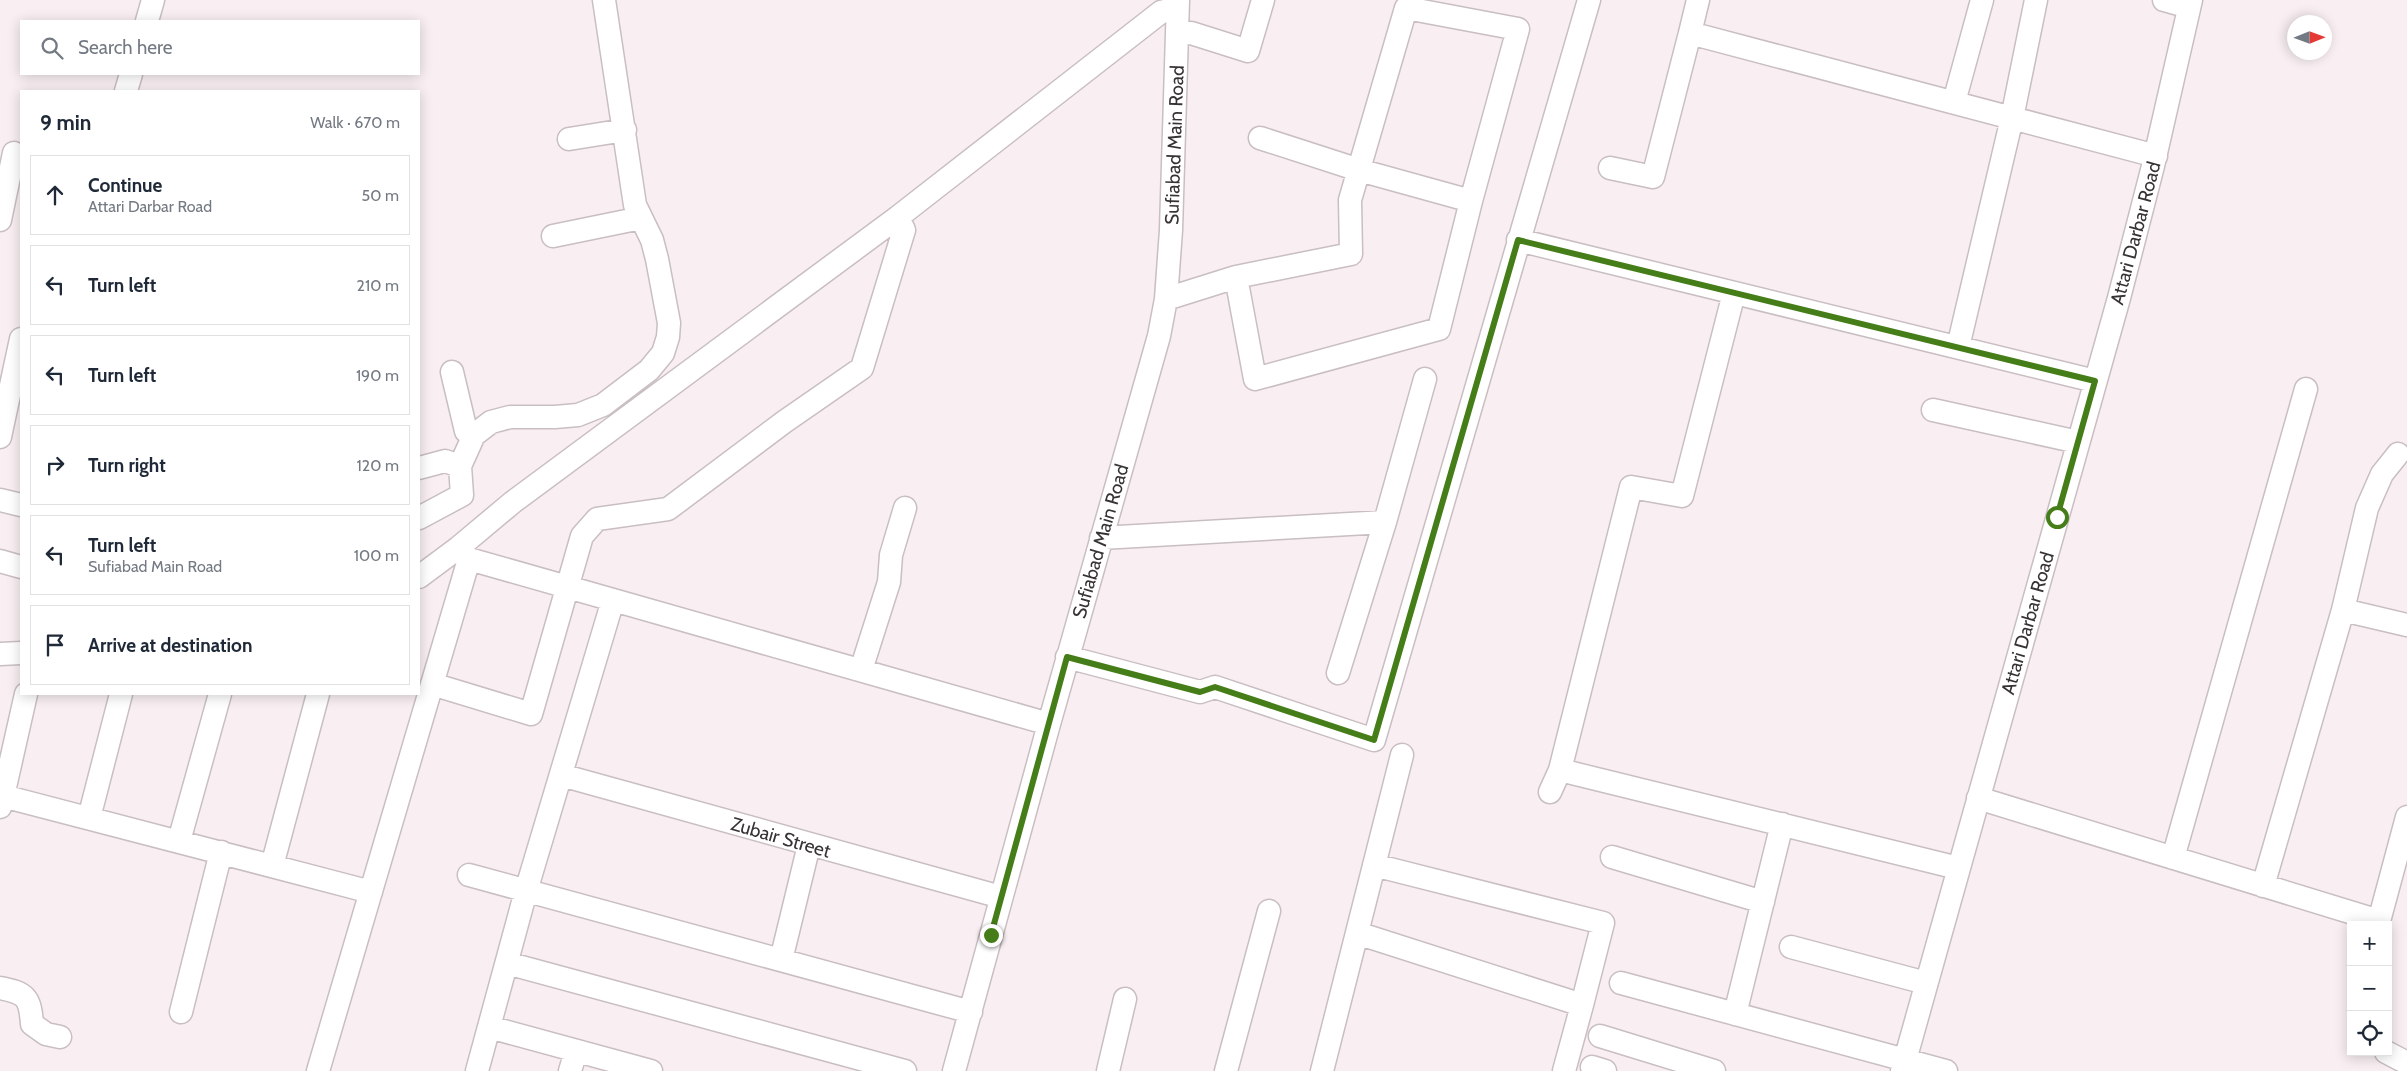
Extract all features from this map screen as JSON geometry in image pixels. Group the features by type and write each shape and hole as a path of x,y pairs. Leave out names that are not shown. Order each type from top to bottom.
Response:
{"street":[{"path":"147,20 153,0"},
{"path":"420,517 462,495 460,466 474,435 490,422 504,419 578,415 603,405 649,370 663,353 668,337 669,323 658,259 652,240 635,205 604,0"},
{"path":"1178,34 1190,34 1248,51 1263,0"},
{"path":"1067,657 1200,692 1215,687 1374,740 1589,0"},
{"path":"1610,168 1653,177 1698,0"},
{"path":"1954,102 1982,0"},
{"path":"1958,347 2012,118 2036,0"},
{"path":"2164,0 2190,4"},
{"path":"420,576 463,554 513,502 898,217 1161,12 1178,4"},
{"name":"Sufiabad Main Road","path":"954,1071 1048,724 1159,336 1166,299 1178,4"},
{"name":"Attari Darbar Road","path":"1903,1066 2156,156 2190,4"},
{"path":"1166,299 1236,277 1351,254 1350,200 1406,8 1518,29 1471,201 1439,329 1255,379 1236,277"},
{"path":"1690,33 2156,156"},
{"path":"126,90 132,75"},
{"path":"569,139 625,130"},
{"path":"1260,138 1359,170 1471,201"},
{"path":"0,220 12,152"},
{"path":"432,684 531,714 582,536 597,519 668,509 784,422 862,368 904,230 898,217"},
{"path":"553,236 641,218"},
{"path":"1518,240 2095,381"},
{"path":"1550,792 1560,770 1631,487 1682,496 1734,293"},
{"path":"8,434 20,352"},
{"path":"452,372 466,431 474,435"},
{"path":"1338,673 1385,522 1426,379"},
{"path":"2173,858 2306,389"},
{"path":"1933,410 2078,442"},
{"path":"2263,886 2343,610 2367,508 2382,474 2398,454"},
{"path":"420,468 445,461 460,466"},
{"path":"0,500 20,505"},
{"path":"861,670 889,582 891,555 905,508"},
{"path":"1101,538 1385,522"},
{"path":"463,554 568,587 1048,724"},
{"path":"318,1071 432,684 463,554"},
{"path":"0,562 20,566"},
{"path":"477,1071 526,891 613,600"},
{"path":"2343,610 2407,625"},
{"path":"0,654 20,653"},
{"path":"26,695 2,802 89,818 371,892"},
{"path":"89,818 121,695"},
{"path":"179,841 220,695"},
{"path":"272,866 318,695"},
{"path":"1322,1071 1402,755"},
{"path":"1560,770 1958,868"},
{"name":"Zubair Street","path":"561,775 1001,897"},
{"path":"1978,798 2372,921"},
{"path":"2379,921 2407,817"},
{"path":"1735,1014 1782,824"},
{"path":"781,960 809,845"},
{"path":"181,1012 221,852"},
{"path":"1612,857 1763,902"},
{"path":"1374,865 1603,923 1564,1071"},
{"path":"469,875 971,1012"},
{"path":"1226,1071 1269,911"},
{"path":"1357,933 1582,1006"},
{"path":"1791,947 1926,983"},
{"path":"507,963 905,1071"},
{"path":"1621,983 1735,1014 1903,1066 1946,1071"},
{"path":"0,988 17,991 24,996 29,1002 32,1024 46,1034 60,1037"},
{"path":"1108,1071 1125,999"},
{"path":"489,1028 573,1061 651,1071"},
{"path":"1600,1036 1714,1071"},
{"path":"2392,1055 2407,1063"}],"route":[{"path":"991,935 1067,657 1200,692 1215,687 1374,740 1518,240 2095,381 2057,517"}]}
